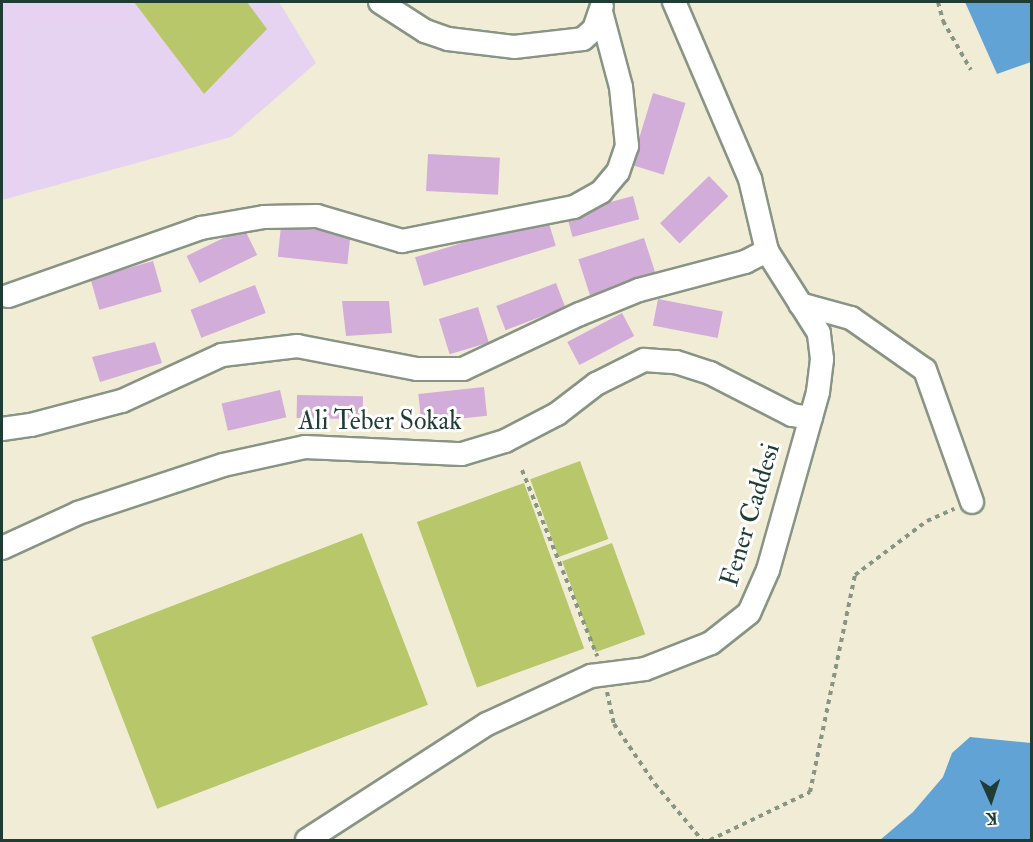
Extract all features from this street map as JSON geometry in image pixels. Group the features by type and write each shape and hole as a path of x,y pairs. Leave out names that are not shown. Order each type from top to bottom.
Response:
{"street":[{"path":"380,2 425,31 440,36 514,47 583,39 594,29 601,7"},
{"name":"Fener Caddesi","path":"307,840 488,724 591,676 645,669 711,643 749,613 768,570 811,418 822,359 819,333 767,252 750,179 674,2"},
{"path":"8,296 201,228 264,217 317,216 402,241 574,207 602,192 618,172 627,146 621,87 601,7"},
{"path":"2,429 31,425 122,401 222,355 297,346 417,369 463,369 639,290 745,262 767,252"},
{"path":"800,304 851,318 925,370 972,502"},
{"name":"Ali Teber Sokak","path":"2,548 78,513 223,465 305,447 462,454 506,441 557,414 605,379 644,360 676,363 710,373 792,415 811,418"}],"path":[{"path":"938,2 943,21 970,70"},
{"path":"710,840 810,792 855,575 927,521 972,502"}],"shaded area":[{"path":"2,2 279,2 316,63 231,137 2,200"}],"green space":[{"path":"134,2 247,2 267,29 204,94"},
{"path":"580,461 608,539 559,557 530,479"},
{"path":"524,483 584,648 477,687 417,522"},
{"path":"362,533 428,705 157,809 91,637"},
{"path":"612,543 645,634 595,652 562,561"}],"water":[{"path":"965,2 1031,2 1031,62 997,74"},
{"path":"970,737 1031,743 1031,840 880,840 913,812 943,777 952,753"}],"building":[{"path":"653,93 686,103 664,175 631,165"},
{"path":"428,154 500,158 498,195 426,191"},
{"path":"709,176 728,196 680,243 660,223"},
{"path":"633,196 639,219 573,237 566,214"},
{"path":"547,217 556,246 424,286 415,257"},
{"path":"281,226 351,233 347,264 278,257"},
{"path":"244,228 257,255 200,283 186,256"},
{"path":"644,238 656,274 590,295 578,259"},
{"path":"153,261 162,292 99,310 91,279"},
{"path":"556,283 565,307 506,330 496,306"},
{"path":"255,285 266,313 201,338 191,310"},
{"path":"658,299 723,312 718,338 653,326"},
{"path":"342,301 389,301 392,333 346,336"},
{"path":"478,307 489,342 450,354 439,319"},
{"path":"622,313 634,336 579,365 567,342"},
{"path":"155,342 162,363 100,382 92,357"},
{"path":"484,387 487,416 421,423 418,394"},
{"path":"280,390 286,417 228,431 222,403"},
{"path":"297,395 363,396 363,419 297,418"}]}
